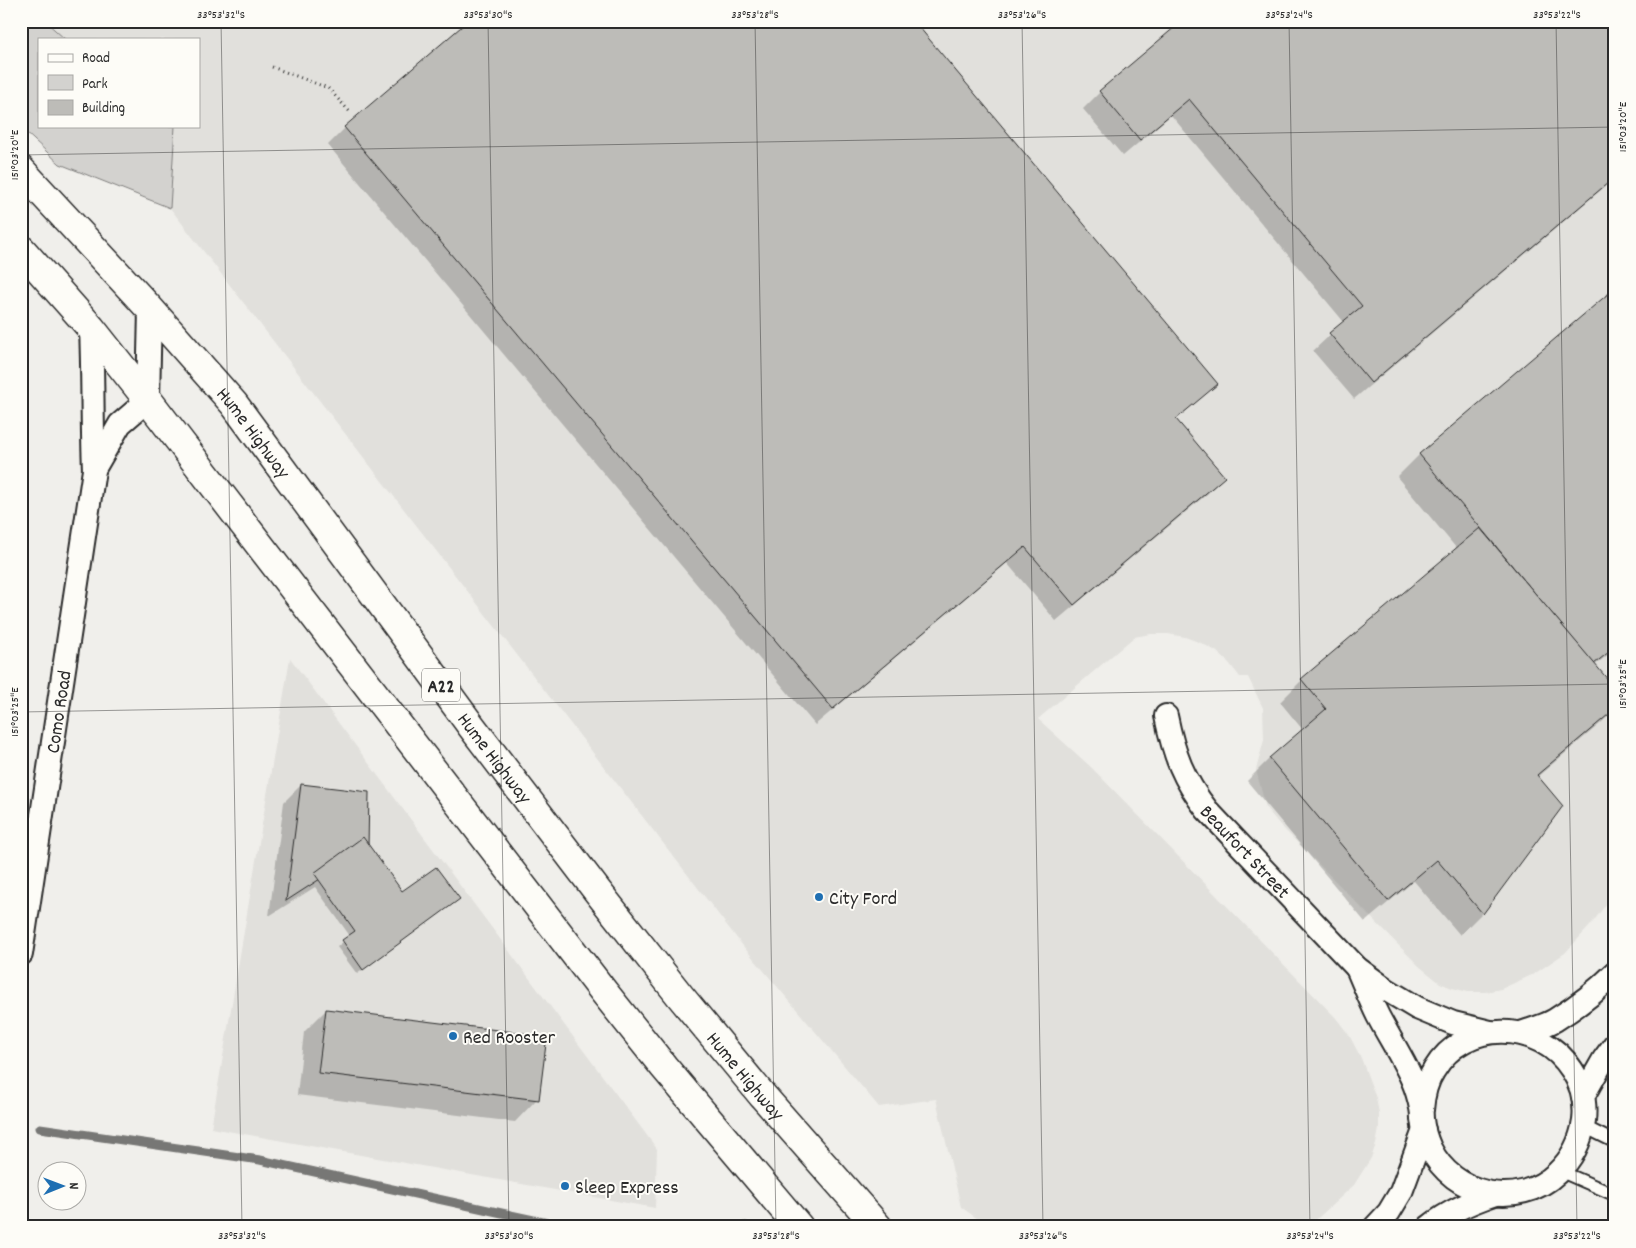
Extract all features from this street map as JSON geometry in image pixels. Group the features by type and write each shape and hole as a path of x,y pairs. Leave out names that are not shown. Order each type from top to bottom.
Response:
{"highway":[{"name":"Hume Highway","path":"21,170 150,309 234,404 472,727 598,892 762,1095 878,1227"},
{"path":"21,248 91,328 148,400 604,992 799,1227"}],"street":[{"path":"148,400 150,309"},
{"name":"Como Road","path":"21,954 94,470 91,328"},
{"name":"Como Road","path":"94,470 120,424 148,400"},
{"name":"Beaufort Street","path":"1166,716 1175,755 1194,792 1207,810 1357,968 1387,990 1417,1008 1452,1023 1491,1032"},
{"name":"Beaufort Street","path":"1357,968 1377,1013 1412,1080 1423,1120"},
{"path":"1521,1033 1553,1021 1581,1003 1615,974"},
{"path":"1375,1227 1401,1192 1423,1120 1425,1090 1434,1070 1439,1062 1462,1042 1476,1036 1501,1031 1521,1033 1541,1041 1561,1056 1576,1076 1583,1096 1583,1126 1573,1155 1552,1178 1535,1188 1515,1193 1495,1194 1485,1192 1465,1185 1449,1174 1436,1158 1423,1120"},
{"path":"1583,1096 1604,1059 1615,1044"},
{"path":"1429,1227 1438,1220 1472,1202 1495,1194"}],"lane":[{"path":"1583,1126 1615,1142"},
{"path":"1560,1171 1615,1195"}],"path":[{"path":"272,67 328,88 350,112"}],"shaded area":[{"path":"21,21 1615,21 1615,892 1590,926 1565,953 1534,974 1501,989 1485,992 1468,992 1440,983 1419,966 1280,825 1266,808 1256,770 1264,740 1263,708 1248,677 1240,677 1216,651 1185,637 1151,634 1134,637 1038,719 1092,768 1336,1018 1349,1035 1361,1058 1376,1098 1379,1113 1379,1129 1376,1144 1371,1158 1354,1185 1308,1227 989,1227 961,1207 936,1099 879,1107 743,946 170,208 91,128 200,128 200,38 38,38"},
{"path":"290,658 657,1149 655,1208 211,1128"}],"green space":[{"path":"21,21 45,21 64,38 38,38 38,128 175,128 170,208 60,164 21,128"}],"building":[{"path":"468,21 914,21 1218,384 1176,419 1225,477 1074,605 1025,547 833,709 344,127"},
{"path":"1182,21 1615,21 1615,177 1371,383 1329,333 1362,306 1189,99 1140,140 1099,91"},
{"path":"1615,288 1615,647 1594,664 1419,454"},
{"path":"1480,528 1615,688 1615,709 1537,775 1563,806 1483,914 1437,860 1388,901 1269,758 1326,709 1301,679"},
{"path":"301,784 369,792 368,848 286,901"},
{"path":"363,837 402,891 436,867 460,899 363,970 342,940 355,931 314,873"},
{"path":"326,1009 547,1036 539,1100 318,1073"}],"waterway":[{"path":"40,1128 260,1160 566,1227"},
{"path":"741,1227 746,1226"}],"place":[{"name":"City Ford","path":"819,897"},
{"name":"Red Rooster","path":"453,1036"},
{"name":"Sleep Express","path":"565,1186"}]}
